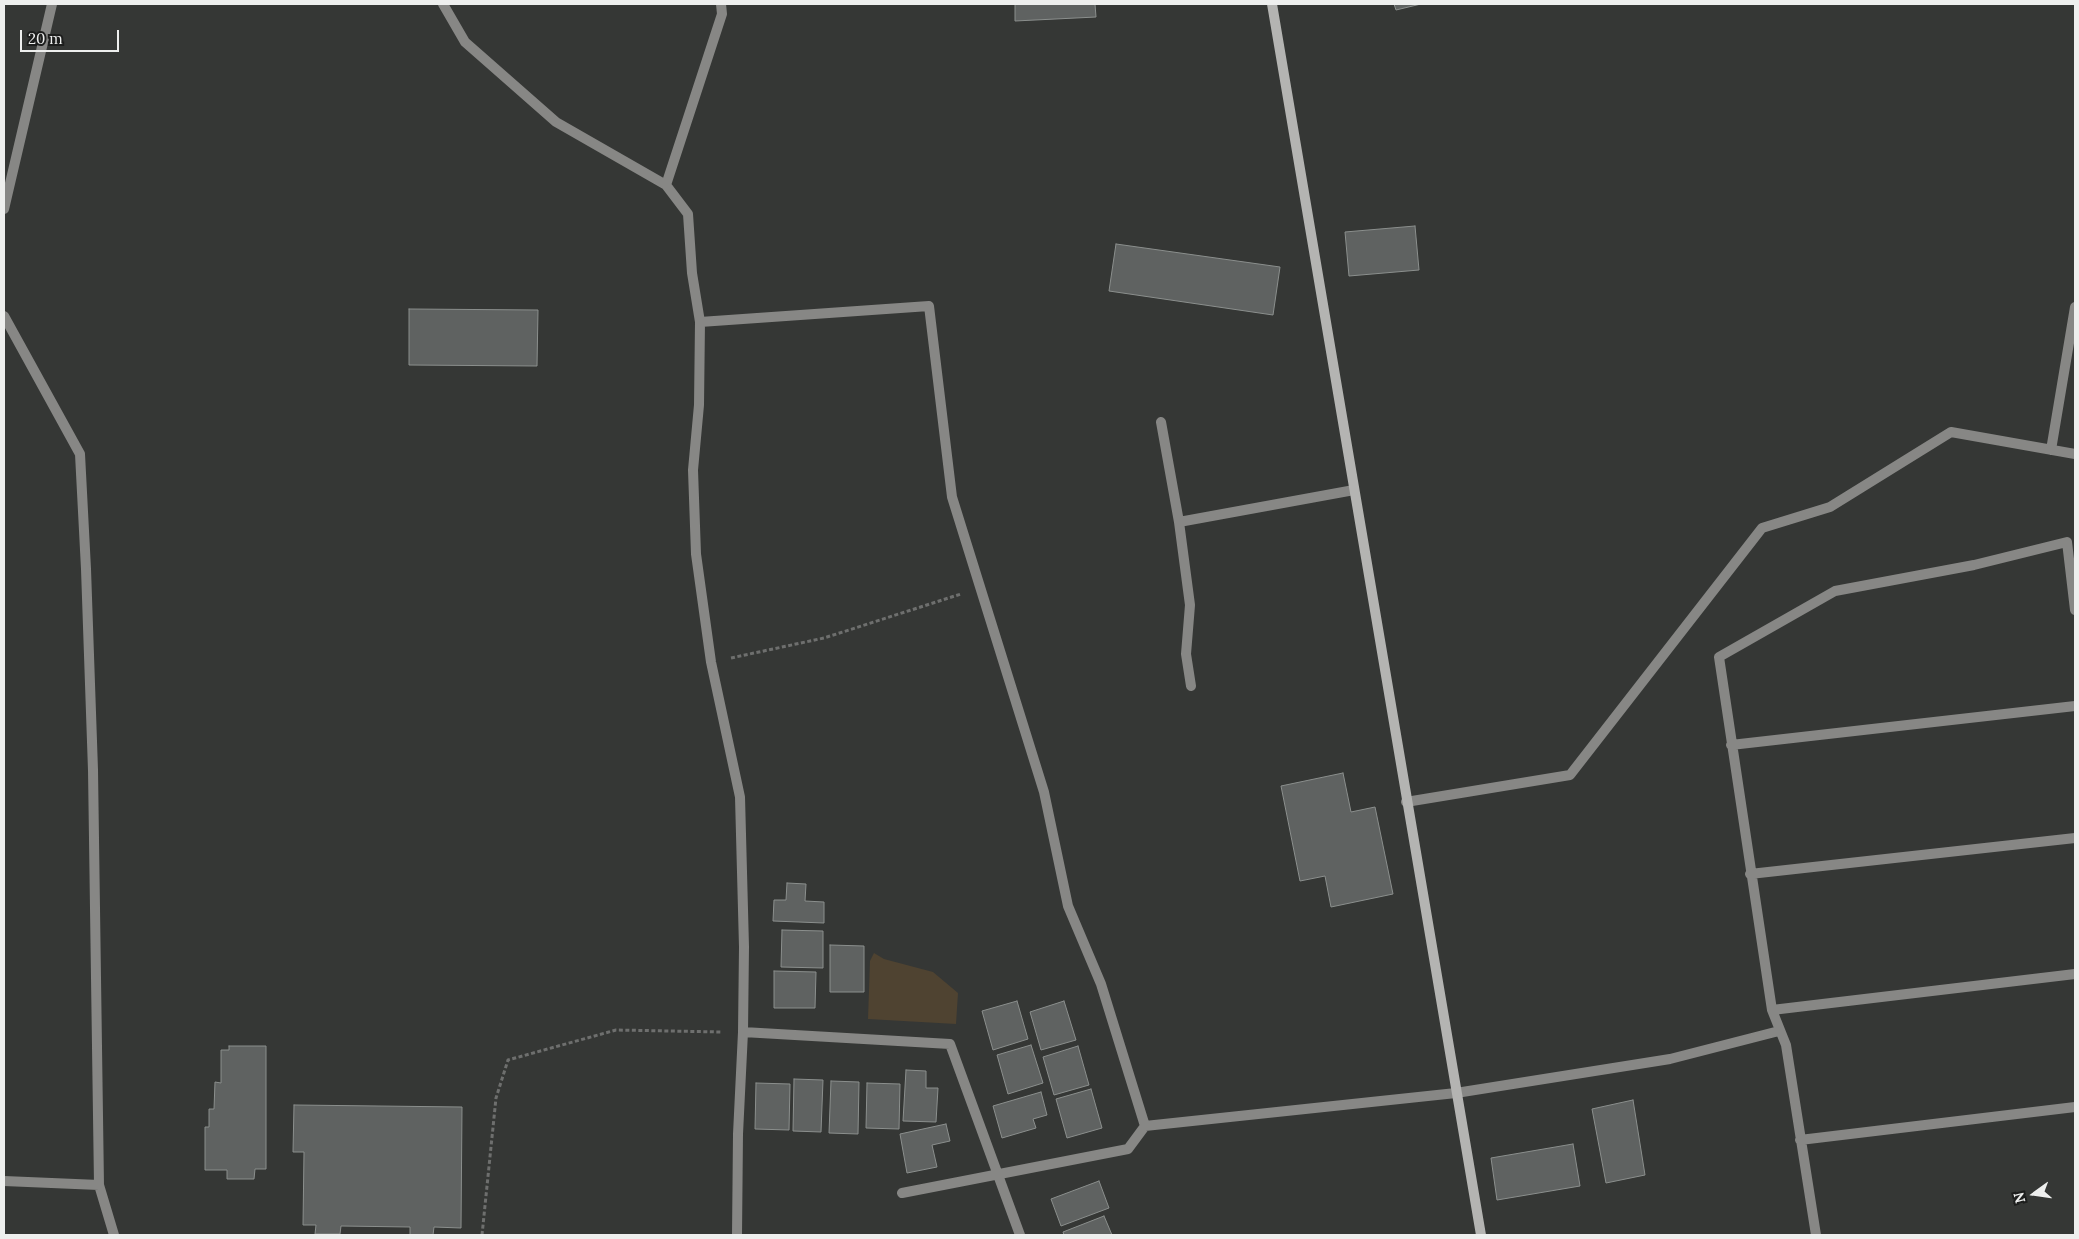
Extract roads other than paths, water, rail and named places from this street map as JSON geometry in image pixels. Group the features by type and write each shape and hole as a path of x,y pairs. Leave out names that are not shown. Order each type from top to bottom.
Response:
{"street":[{"path":"4,209 52,4"},
{"path":"443,4 465,42 556,122 666,185 688,214 692,273 700,322 700,405 693,470 696,554 711,662 740,797 744,947 737,1235"},
{"path":"666,185 722,14 721,4"},
{"path":"1272,4 1481,1235"},
{"path":"700,322 929,306 952,498 1044,792 1068,906 1101,984 1144,1126"},
{"path":"2051,450 2075,307"},
{"path":"4,316 80,454 92,751 100,1185 114,1235"},
{"path":"1160,422 1179,522 1190,605 1186,654 1191,686"},
{"path":"1406,802 1570,775 1762,528 1830,506 1951,432 2075,454"},
{"path":"1179,522 1354,490"},
{"path":"1816,1235 1786,1045 1772,1010 1750,874 1719,657 1835,592 1974,565 2067,542 2075,610"},
{"path":"1731,745 2075,706"},
{"path":"1750,874 2075,838"},
{"path":"1772,1010 2075,974"},
{"path":"902,1193 1128,1148 1144,1126 1456,1093 1670,1059 1779,1031"},
{"path":"743,1032 950,1044 1020,1235"},
{"path":"1800,1140 2075,1107"},
{"path":"4,1181 100,1185"}]}
